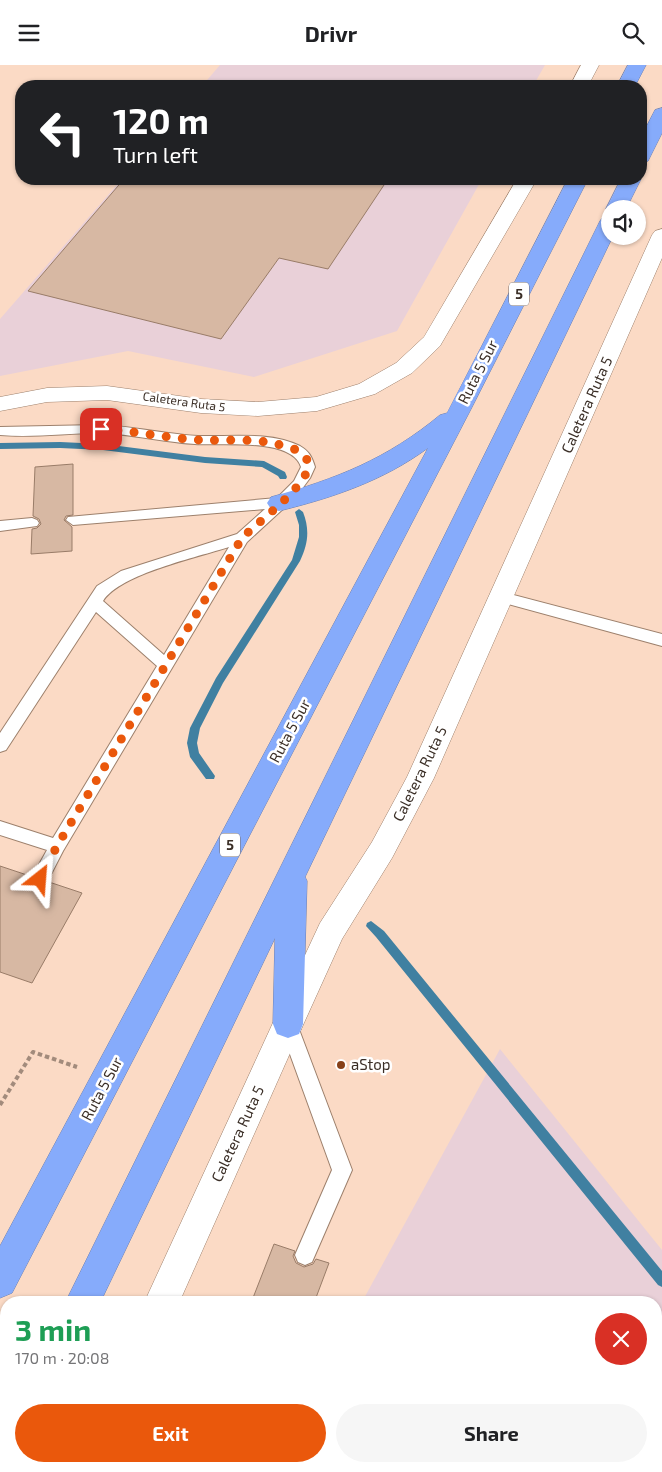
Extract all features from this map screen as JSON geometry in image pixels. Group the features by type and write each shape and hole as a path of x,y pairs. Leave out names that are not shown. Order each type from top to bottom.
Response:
{"highway":[{"path":"629,80 637,65"},
{"path":"647,145 662,115"},
{"name":"Ruta 5 Sur","path":"0,1281 460,409 575,185"},
{"path":"620,200 628,185"},
{"path":"85,1296 601,239"},
{"path":"279,503 333,488 382,468 424,441 460,409"},
{"path":"288,1024 292,872"}],"street":[{"path":"582,80 590,65"},
{"name":"Caletera Ruta 5","path":"0,404 47,395 107,393 201,407 258,409 317,404 367,389 404,368 432,341 524,185"},
{"name":"Caletera Ruta 5","path":"163,1296 331,932 402,814 502,597 662,235"}],"lane":[{"path":"0,431 26,433 101,429 199,440 252,441 279,444 303,454 308,466 301,484 292,494 279,503 242,538 167,666 57,846 40,879"},
{"path":"72,520 279,503"},
{"path":"0,526 32,523"},
{"path":"0,746 102,590 126,575 242,538"},
{"path":"502,597 662,640"},
{"path":"94,602 167,666"},
{"path":"0,827 57,846"},
{"path":"288,1024 342,1170 305,1255"}],"path":[{"path":"0,1105 33,1052 108,1078"}],"shaded area":[{"path":"220,65 545,65 536,80 207,80"},
{"path":"117,185 479,185 397,331 254,377 128,351 0,376 0,319"},
{"path":"500,1049 662,1250 662,1296 365,1296"}],"building":[{"path":"119,185 384,185 328,269 279,258 221,339 28,291"},
{"path":"73,464 73,515 66,516 64,520 72,527 72,551 31,554 32,529 37,528 41,524 39,519 33,516 35,467"},
{"path":"0,866 30,876 29,880 32,885 39,888 47,886 49,882 82,893 32,983 0,972"},
{"path":"274,1244 295,1251 293,1256 296,1263 304,1267 313,1264 316,1259 329,1263 317,1296 254,1296"}],"waterway":[{"path":"0,446 60,445 103,447 205,460 264,464 282,474 283,477"},
{"path":"210,776 198,761 192,748 195,728 219,680 296,561 304,537 299,512"},
{"path":"371,926 380,934 662,1281"}],"place":[{"name":"aStop","path":"341,1065"}],"route":[{"path":"40,879 57,846 167,666 242,538 257,522 292,494 301,484 307,473 308,466 307,460 298,451 266,441 199,440 101,429"}]}
